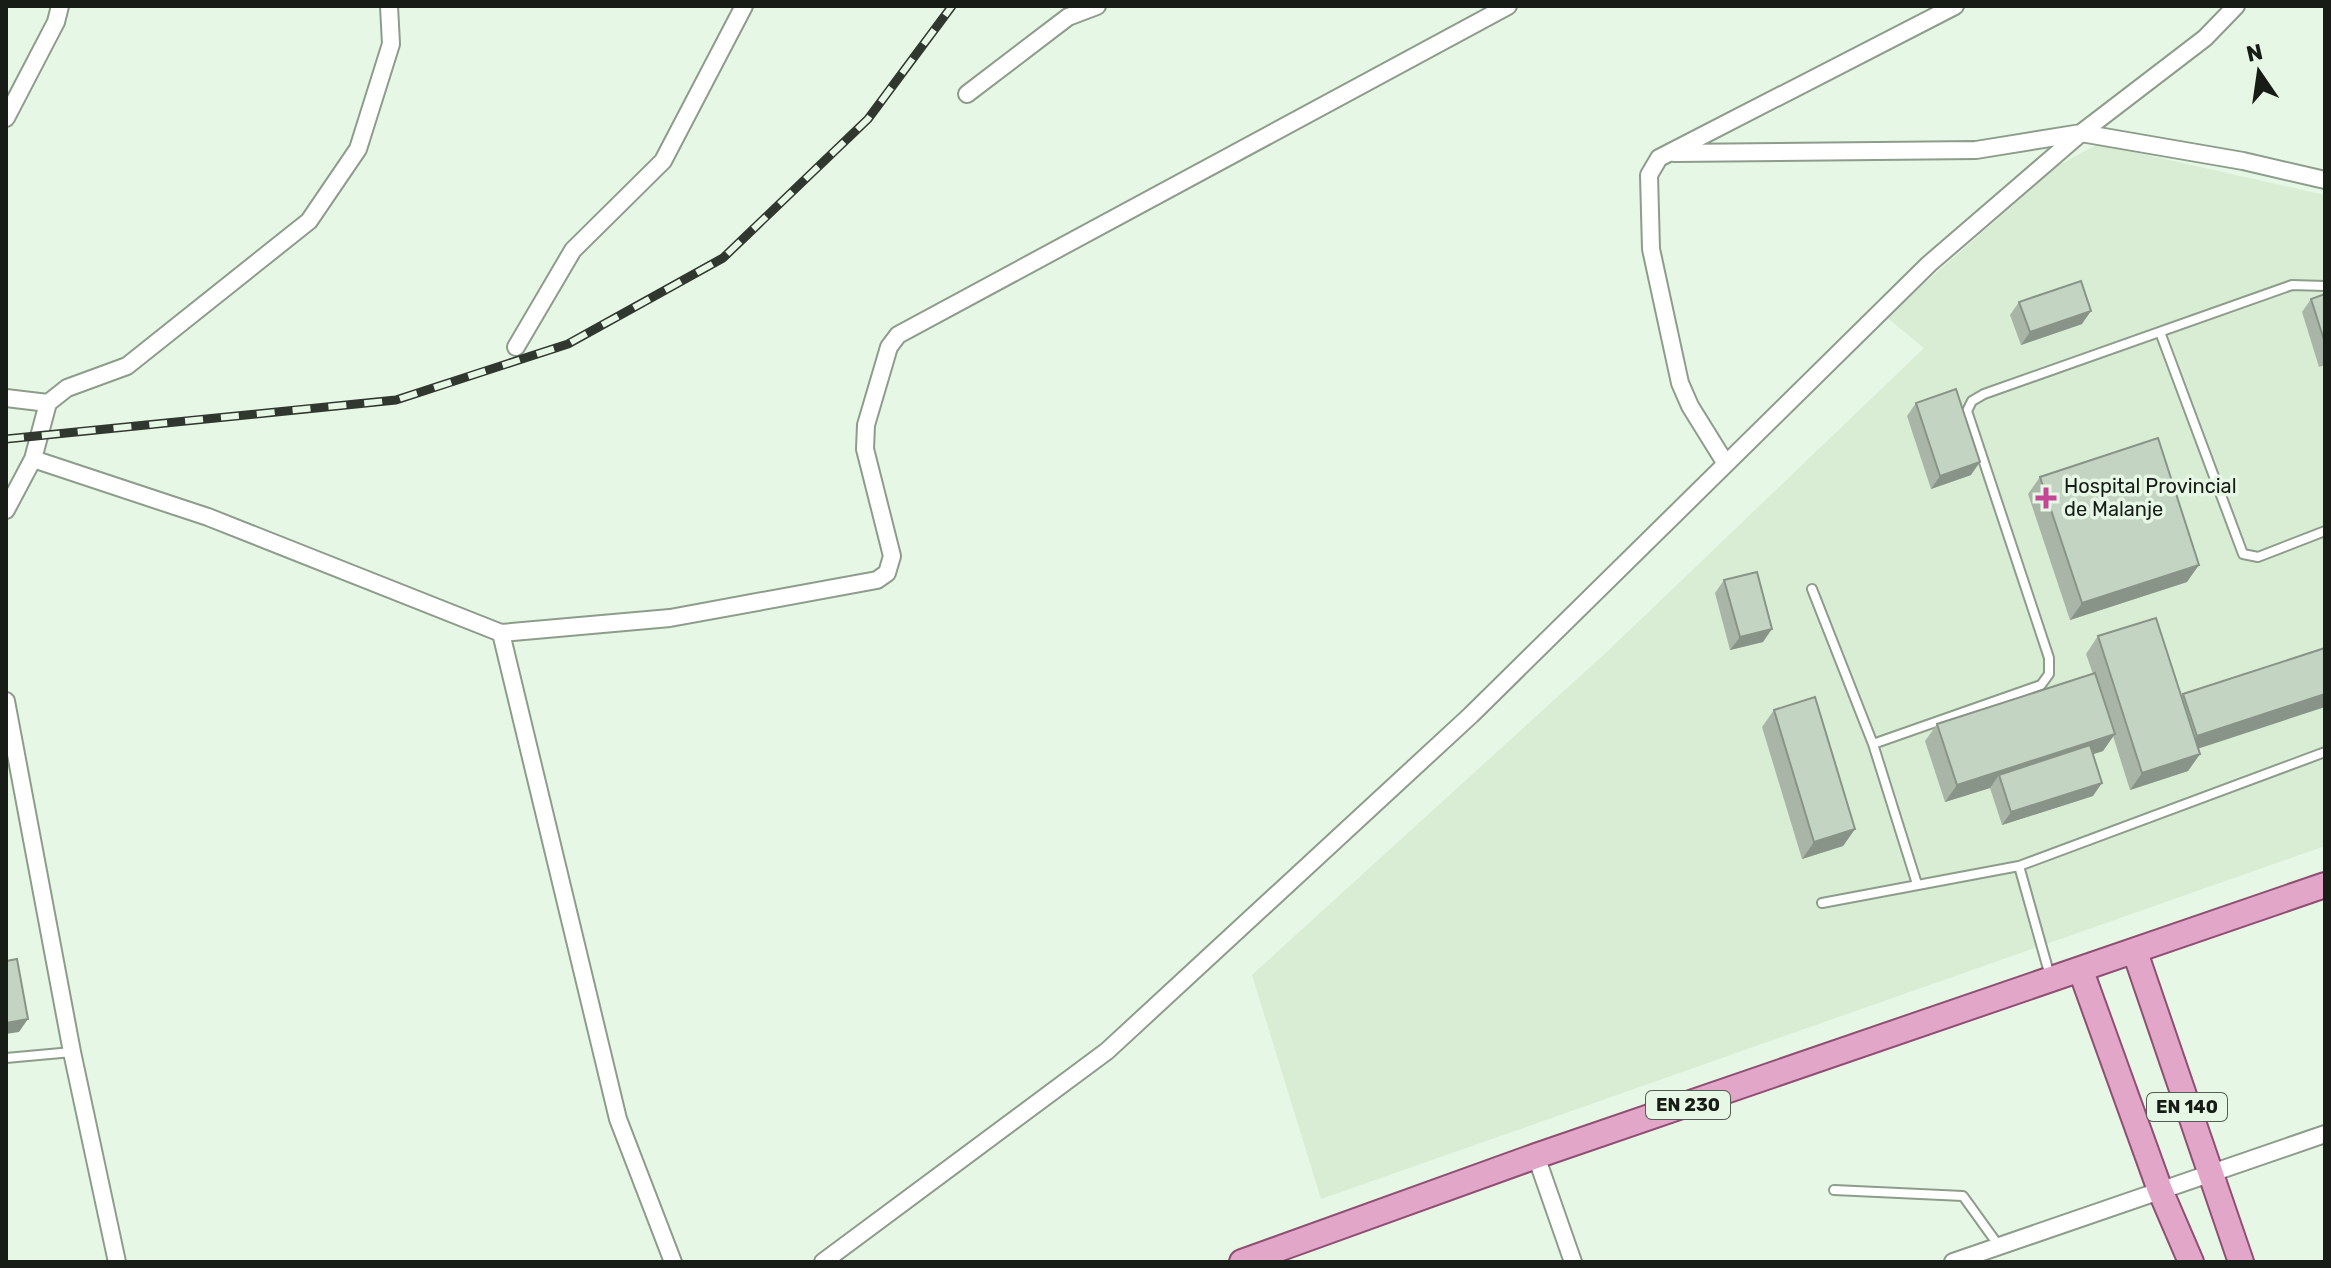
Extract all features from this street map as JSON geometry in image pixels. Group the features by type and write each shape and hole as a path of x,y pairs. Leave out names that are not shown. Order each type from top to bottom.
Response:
{"main road":[{"name":"EN 230","path":"1242,1262 1536,1156 2325,885"},
{"name":"EN 140","path":"2135,952 2241,1262"},
{"name":"EN 140","path":"2081,971 2160,1190 2191,1262"}],"street":[{"path":"6,118 56,22 60,6"},
{"path":"6,510 33,459 48,403 67,388 127,366 309,221 358,149 391,44 389,6"},
{"path":"516,347 573,250 663,161 744,6"},
{"path":"967,94 1068,17 1097,6"},
{"path":"33,459 208,517 501,633 670,618 877,580 887,573 892,556 865,449 866,425 889,347 898,335 1508,6"},
{"path":"1726,464 1690,406 1680,383 1651,249 1649,175 1659,158 1674,153 1955,6"},
{"path":"823,1262 1107,1051 1471,715 1929,264 2081,133 2205,38 2236,6"},
{"path":"1674,153 1976,150 2081,133 2243,161 2325,180"},
{"path":"6,398 48,403"},
{"path":"501,633 618,1119 673,1262"},
{"path":"6,701 72,1052 117,1262"},
{"path":"1953,1262 2325,1134"},
{"path":"1536,1156 1573,1262"}],"lane":[{"path":"1873,744 2041,685 2049,674 2049,658 1967,411 1972,401 2292,285 2325,286"},
{"path":"2160,332 2243,554 2258,557 2325,531"},
{"path":"1812,589 1873,744 1917,884"},
{"path":"1822,903 2019,866 2325,752"},
{"path":"2019,866 2052,981"},
{"path":"6,1058 72,1052"},
{"path":"1834,1190 1963,1196 1999,1246"}],"shaded area":[{"name":"Hospital Provincial de Malanje","path":"2098,144 2325,195 2325,846 1321,1199 1252,975 1611,648 1924,348 1886,317 2059,165"}],"building":[{"path":"2081,281 2091,311 2030,332 2019,302"},
{"path":"2325,294 2325,343 2311,299"},
{"path":"1956,389 1980,462 1940,476 1916,403"},
{"path":"2158,438 2199,565 2082,603 2040,477"},
{"path":"1757,572 1772,629 1740,637 1724,580"},
{"path":"2156,618 2200,754 2142,773 2098,636"},
{"path":"2325,648 2325,694 2197,736 2183,694"},
{"path":"2095,673 2115,734 1957,785 1937,724"},
{"path":"1815,697 1855,829 1814,842 1774,710"},
{"path":"2090,745 2102,783 2011,812 1999,775"},
{"path":"17,959 28,1019 6,1023 6,961"}],"railway":[{"path":"6,439 396,400 568,344 723,258 868,119 952,6"}],"place":[{"name":"Hospital Provincial de Malanje","path":"2046,498"}]}
